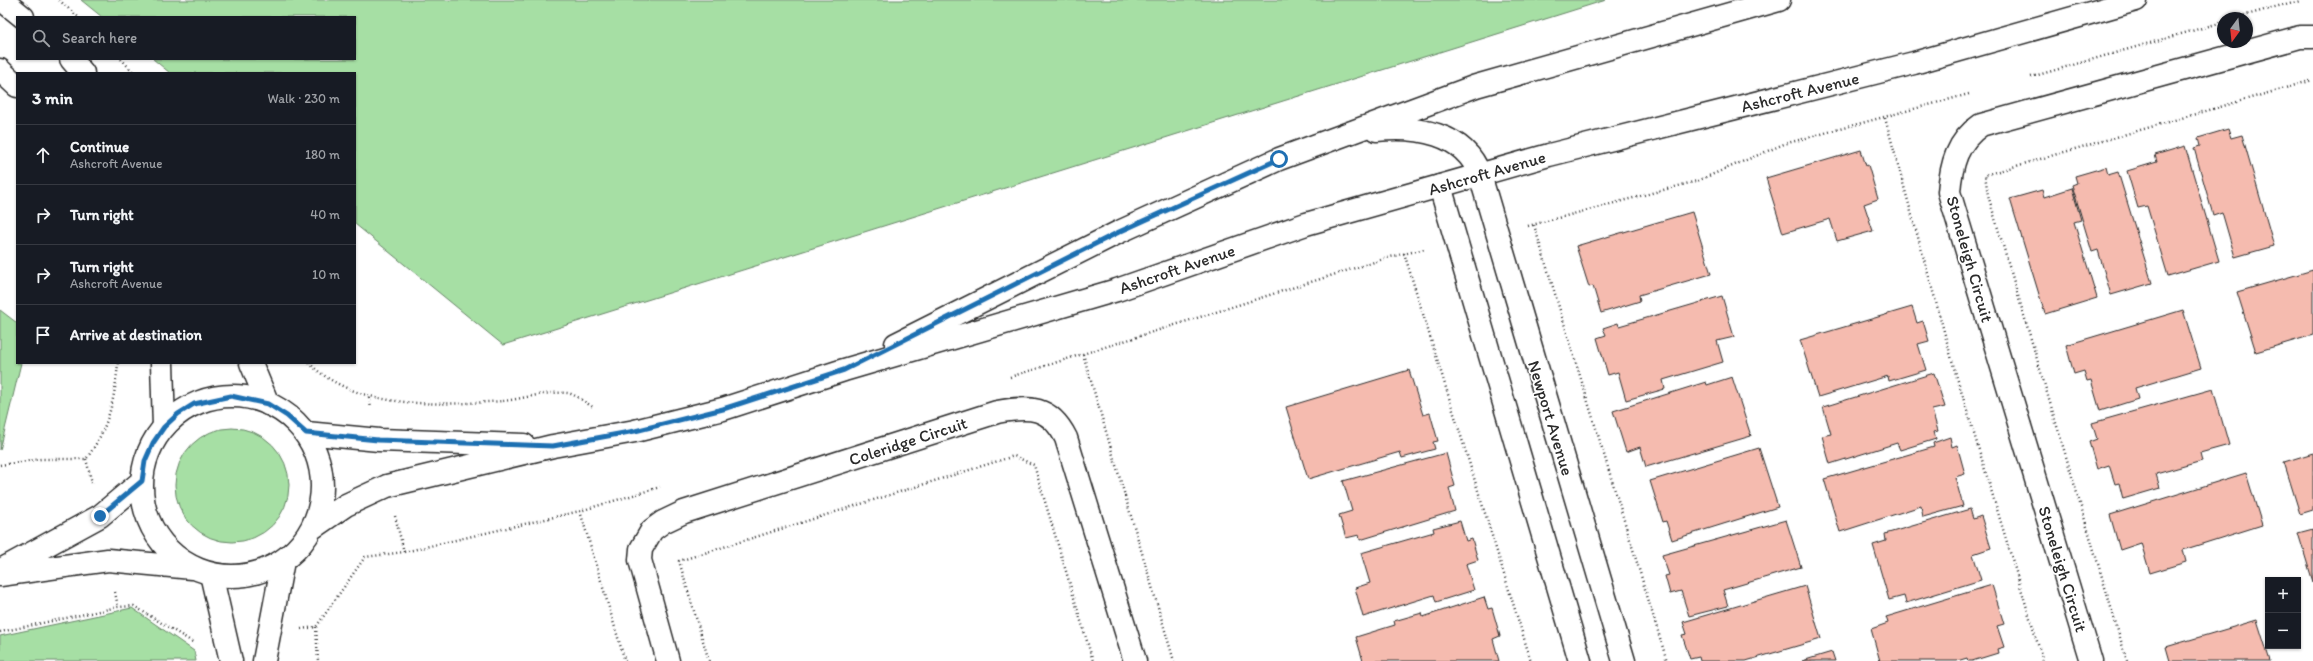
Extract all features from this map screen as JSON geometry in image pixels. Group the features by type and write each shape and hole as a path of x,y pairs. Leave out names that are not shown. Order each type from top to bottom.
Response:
{"main road":[{"path":"2,0 22,16"},
{"name":"Ashcroft Avenue","path":"844,370 1119,232 1279,159 1476,86 1779,0"},
{"name":"Ashcroft Avenue","path":"311,529 346,505 387,486 553,446 635,431 723,409 844,370 1117,290 1306,224 1480,174 1914,63 2136,0"},
{"name":"Stoneleigh Circuit","path":"2091,661 1949,192 1951,169 1955,156 1970,132 1981,125 2300,37 2313,38"},
{"path":"72,60 82,72"},
{"path":"0,70 16,85"},
{"name":"Newport Avenue","path":"1352,132 1398,128 1431,132 1457,144 1469,153 1480,174 1495,232 1624,661"},
{"path":"1440,186 1580,661"},
{"path":"162,364 164,427"},
{"path":"250,364 268,404"},
{"path":"0,575 108,560 202,571 229,577 248,575 266,570 283,561 299,547 311,529 319,510 322,489 320,469 306,433 287,416 268,404 231,396 194,404 178,414 164,427 153,443 145,461 142,481 147,516 154,532 174,554 202,571 225,638 231,661"},
{"name":"Coleridge Circuit","path":"668,661 640,560 645,539 652,530 663,522 684,512 997,412 1023,409 1034,409 1053,418 1066,438 1135,661"},
{"name":"Ashcroft Avenue","path":"306,433 378,440 553,446"},
{"path":"0,571 100,516 142,481"},
{"path":"264,661 283,561"}],"path":[{"path":"59,0 77,16"},
{"path":"2253,13 2300,0"},
{"path":"2023,79 2217,24"},
{"path":"122,60 133,72"},
{"path":"2127,661 1988,195 1985,175 2313,80"},
{"path":"1495,232 1534,225 1697,182 1784,144 1970,94"},
{"path":"1885,118 1956,371 2043,661"},
{"path":"1534,225 1667,661"},
{"path":"1008,378 1404,253 1457,242"},
{"path":"1404,253 1531,661"},
{"path":"1083,354 1174,661"},
{"path":"0,465 41,459 86,460 95,448 109,420 116,388 118,364"},
{"path":"310,364 320,373 350,391 369,397 441,404 504,401 567,393 594,408"},
{"path":"709,661 679,561 1014,456 1034,465 1093,661"},
{"path":"318,661 316,627 365,557 404,552 580,511 663,486"},
{"path":"580,511 625,661"},
{"path":"0,632 118,607 134,606 198,645 225,638"},
{"path":"269,635 316,627"}],"green space":[{"path":"81,0 1606,0 503,345 356,225 356,72 169,72 154,60 356,60 356,16 101,16"},
{"path":"0,310 16,322 16,364 21,364 0,450"},
{"path":"232,428 254,433 272,445 284,463 289,485 284,507 272,525 254,537 232,542 210,537 192,525 180,507 175,485 180,463 192,445 210,433"},
{"path":"132,608 194,651 196,661 0,661 0,636"}],"building":[{"path":"2228,129 2231,138 2242,135 2274,246 2235,257 2222,212 2213,215 2194,148 2200,146 2198,138"},
{"path":"2185,146 2219,261 2168,276 2147,206 2138,208 2127,171 2157,162 2155,155"},
{"path":"1861,150 1866,166 1868,165 1878,199 1864,204 1873,231 1837,241 1830,219 1783,233 1766,178"},
{"path":"2106,167 2108,175 2118,172 2152,283 2111,295 2098,250 2092,252 2072,185 2077,183 2075,176"},
{"path":"2072,188 2081,220 2074,222 2097,298 2045,314 2010,199 2042,190 2044,197"},
{"path":"1692,212 1711,274 1639,295 1640,301 1601,313 1593,286 1589,287 1576,246"},
{"path":"2313,270 2313,335 2256,352 2237,292"},
{"path":"1722,296 1734,337 1717,341 1723,362 1663,380 1665,389 1626,400 1618,372 1608,375 1597,338 1606,335 1603,328 1618,323 1619,326"},
{"path":"1912,307 1917,323 1923,321 1929,341 1918,344 1926,370 1889,381 1888,376 1818,397 1800,340"},
{"path":"2183,310 2201,368 2135,388 2138,399 2100,411 2091,380 2087,381 2084,371 2074,374 2066,345"},
{"path":"1409,370 1423,415 1430,413 1438,441 1433,442 1435,449 1402,458 1400,452 1308,479 1286,407"},
{"path":"1934,373 1945,407 1932,410 1938,431 1934,432 1936,439 1900,450 1897,443 1830,464 1822,436 1831,434 1823,407"},
{"path":"1732,377 1751,436 1646,467 1640,447 1626,452 1613,411 1706,382 1707,385"},
{"path":"2213,389 2229,445 2200,453 2202,461 2156,474 2160,488 2123,499 2119,483 2115,484 2109,465 2097,469 2089,442 2097,439 2092,423"},
{"path":"1950,437 1952,447 1957,445 1965,474 1955,477 1963,506 1923,517 1921,506 1840,532 1824,479 1934,447 1933,443"},
{"path":"1759,448 1778,507 1672,540 1666,521 1663,522 1650,481"},
{"path":"1446,453 1455,486 1449,488 1455,511 1360,540 1359,535 1346,538 1339,515 1352,511 1343,481"},
{"path":"2313,453 2313,510 2300,514 2284,462"},
{"path":"2246,473 2262,525 2183,550 2186,562 2150,573 2141,543 2120,550 2110,515"},
{"path":"1970,509 1973,519 1981,516 1991,548 1973,554 1981,580 1906,603 1904,596 1889,600 1873,545 1886,541 1885,534"},
{"path":"1786,520 1801,567 1723,590 1728,606 1689,616 1681,591 1670,594 1665,576 1669,575 1662,555"},
{"path":"1460,521 1466,541 1472,539 1478,560 1466,564 1474,590 1436,602 1434,595 1363,617 1355,588 1370,583 1361,553 1434,532 1433,528"},
{"path":"2313,529 2313,582 2298,533"},
{"path":"1992,585 2004,624 1997,626 2004,647 1997,649 1998,653 1972,661 1968,661 1967,658 1957,661 1880,661 1871,629 1888,623 1886,617"},
{"path":"1805,586 1821,639 1746,661 1700,661 1699,657 1690,659 1682,635 1687,634 1683,622"},
{"path":"1484,597 1488,609 1492,608 1500,636 1493,639 1499,661 1363,661 1356,637 1395,625 1394,621 1422,613 1423,617"},
{"path":"2257,620 2270,661 2170,661 2166,647"},
{"path":"1832,652 1835,661 1802,661"}],"route":[{"path":"100,516 142,481 145,461 153,443 164,427 178,414 194,404 231,396 250,399 268,404 287,416 306,433 378,440 553,446 635,431 723,409 844,370 1119,232 1279,159"}]}
